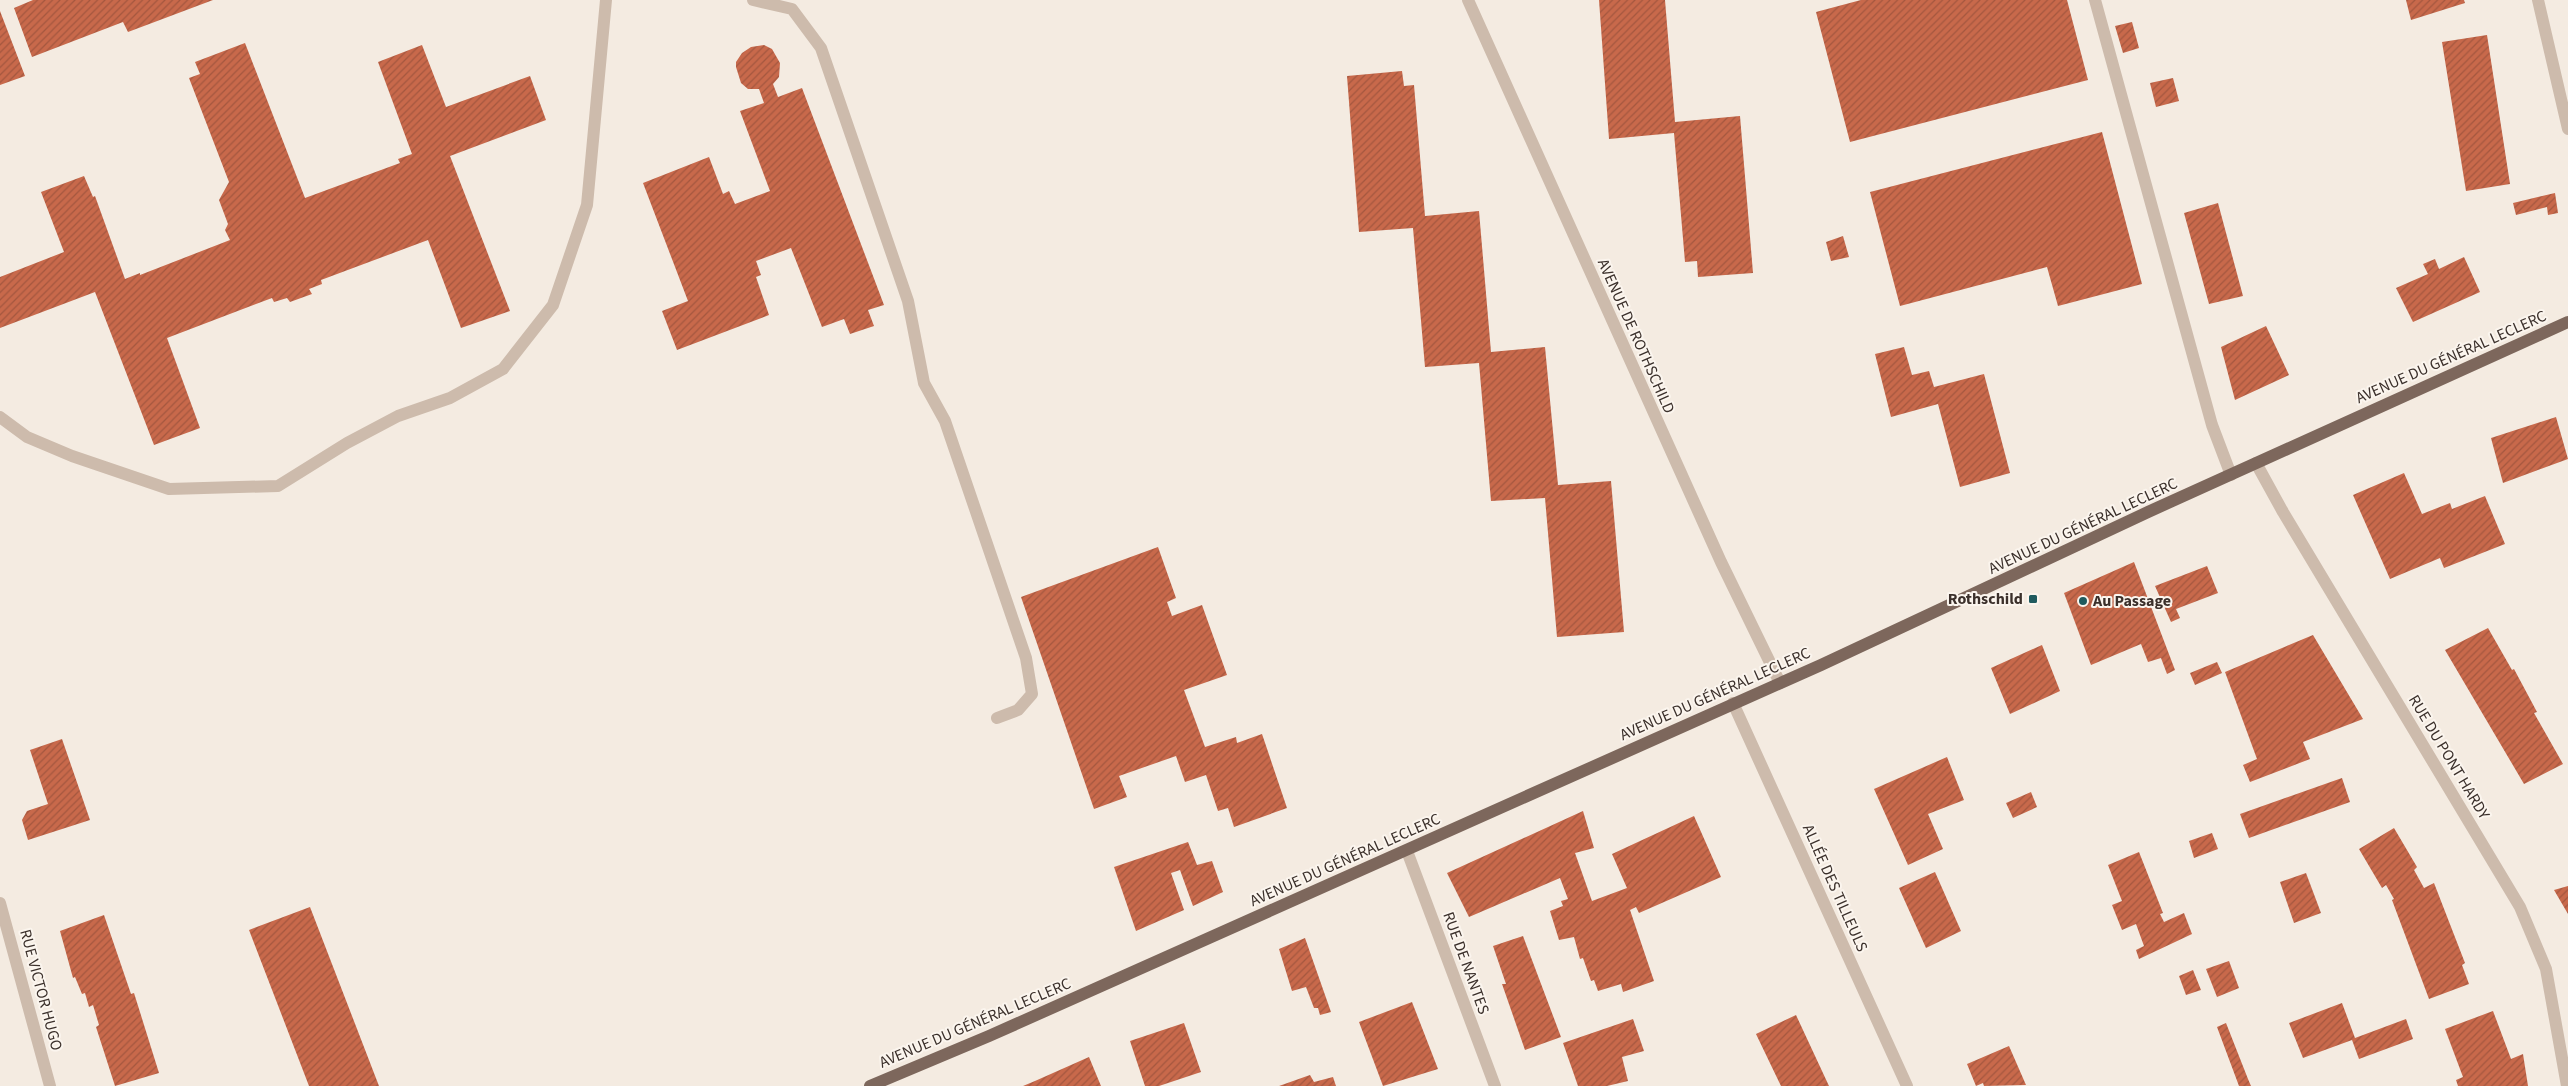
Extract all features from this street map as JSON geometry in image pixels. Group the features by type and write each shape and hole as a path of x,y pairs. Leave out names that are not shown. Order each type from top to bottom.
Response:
{"main road":[{"name":"AVENUE DU GÉNÉRAL LECLERC","path":"870,1086 990,1036 1407,851 1780,683 2256,463 2568,322"}],"street":[{"path":"0,417 27,437 72,456 169,489 278,486 348,443 398,416 450,398 503,369 553,304 587,205 606,0"},
{"path":"752,0 792,9 821,48 902,282 908,301 924,383 945,421 1026,658 1032,694 1018,710 997,718"},
{"name":"AVENUE DE ROTHSCHILD","path":"1468,0 1721,562 1780,683"},
{"path":"2095,0 2212,425 2231,475"},
{"path":"2538,0 2568,129"},
{"name":"RUE DU PONT HARDY","path":"2256,463 2283,512 2520,907 2546,969 2568,1086"},
{"name":"ALLÉE DES TILLEULS","path":"1734,703 1907,1086"},
{"name":"RUE DE NANTES","path":"1407,851 1495,1086"},
{"name":"RUE VICTOR HUGO","path":"0,902 50,1086"}],"building":[{"path":"33,0 213,0 128,32 123,22 32,57 14,8"},
{"path":"1599,0 1665,0 1675,122 1740,116 1753,273 1698,277 1697,261 1685,262 1674,133 1609,139"},
{"path":"1861,0 2067,0 2088,80 1850,142 1816,12"},
{"path":"2406,0 2464,0 2465,3 2411,20"},
{"path":"0,11 25,76 0,85"},
{"path":"2132,22 2139,48 2123,53 2115,26"},
{"path":"2487,35 2510,184 2466,191 2442,42"},
{"path":"245,43 305,198 400,163 398,159 412,154 378,62 422,45 446,107 530,76 546,120 450,156 510,311 461,328 428,240 321,280 322,284 309,289 312,294 290,302 287,298 274,302 272,298 167,338 200,428 154,445 95,292 0,328 0,277 64,252 41,192 84,176 93,197 95,196 125,279 230,240 225,230 228,224 219,200 229,182 189,78 200,74 195,62"},
{"path":"764,45 772,49 780,63 779,77 773,84 778,97 802,88 884,305 868,310 874,326 850,334 844,319 822,327 791,248 756,261 761,275 756,277 769,315 677,350 662,311 688,301 643,183 709,157 723,194 729,191 735,204 770,191 740,111 764,103 759,89 748,89 741,83 736,67 736,62 742,53 751,47"},
{"path":"1402,71 1404,86 1414,85 1425,216 1479,211 1491,352 1545,347 1558,485 1611,481 1624,632 1557,637 1545,498 1491,501 1479,363 1425,367 1413,228 1359,232 1347,76"},
{"path":"2173,78 2179,101 2156,107 2150,83"},
{"path":"2102,132 2142,284 2058,306 2047,267 1900,306 1870,192"},
{"path":"2555,193 2558,213 2548,215 2547,207 2516,215 2513,203"},
{"path":"2218,203 2243,296 2209,304 2184,213"},
{"path":"1843,236 1849,257 1831,261 1826,242"},
{"path":"2464,257 2480,292 2413,322 2396,288 2428,274 2423,264 2435,259 2439,269"},
{"path":"2266,326 2289,375 2235,400 2221,347"},
{"path":"1904,347 1912,375 1929,371 1934,387 1984,374 2010,473 1960,487 1938,404 1891,417 1875,354"},
{"path":"2556,417 2568,459 2503,483 2491,438"},
{"path":"2404,473 2422,514 2450,503 2452,509 2485,496 2505,544 2444,568 2440,558 2390,579 2353,495"},
{"path":"1158,547 1176,598 1167,602 1172,616 1202,605 1227,675 1184,690 1205,747 1236,737 1237,743 1262,734 1287,808 1234,827 1228,808 1218,811 1206,775 1185,782 1176,756 1119,776 1127,797 1094,809 1021,597"},
{"path":"2134,562 2175,670 2167,674 2161,658 2148,662 2141,644 2091,665 2064,593"},
{"path":"2207,566 2218,593 2176,609 2180,618 2171,622 2155,586"},
{"path":"2488,628 2512,670 2514,669 2537,712 2534,713 2563,764 2524,784 2445,650"},
{"path":"2313,635 2363,719 2303,742 2310,759 2250,782 2243,765 2257,759 2225,672"},
{"path":"2042,645 2060,691 2010,714 1991,668"},
{"path":"2217,662 2222,673 2195,685 2190,673"},
{"path":"62,739 90,820 28,840 22,820 27,811 48,804 30,750"},
{"path":"1947,757 1964,800 1928,814 1943,849 1908,865 1874,789"},
{"path":"2342,778 2350,802 2249,838 2240,814"},
{"path":"2031,792 2037,807 2013,818 2006,803"},
{"path":"1583,811 1594,848 1575,853 1592,901 1627,888 1612,854 1694,816 1721,877 1639,913 1636,907 1630,910 1654,981 1623,992 1621,984 1598,991 1594,980 1591,981 1583,958 1580,959 1574,937 1559,940 1550,911 1563,906 1561,901 1568,899 1560,878 1469,917 1447,873"},
{"path":"2394,828 2417,867 2414,870 2424,888 2434,883 2465,963 2462,965 2469,984 2429,999 2392,900 2394,899 2386,885 2382,888 2359,849"},
{"path":"2212,833 2218,849 2194,858 2189,841"},
{"path":"1188,842 1197,865 1212,861 1223,892 1193,906 1180,870 1171,873 1184,910 1136,931 1114,867"},
{"path":"2139,852 2163,913 2160,914 2164,922 2184,913 2192,934 2139,959 2136,950 2144,946 2136,924 2122,930 2112,905 2122,901 2108,865"},
{"path":"1935,872 1961,931 1926,948 1899,888"},
{"path":"2306,873 2321,913 2294,923 2280,882"},
{"path":"2568,886 2568,914 2554,890"},
{"path":"310,907 379,1086 309,1086 249,930"},
{"path":"104,915 131,994 134,993 159,1073 115,1086 96,1027 99,1025 93,1005 89,1007 85,993 82,994 75,977 73,978 60,931"},
{"path":"1523,936 1561,1037 1525,1050 1502,984 1506,984 1493,946"},
{"path":"1305,938 1331,1012 1320,1015 1318,1008 1314,1008 1306,987 1292,991 1279,949"},
{"path":"2229,961 2239,988 2217,997 2206,969"},
{"path":"2193,970 2201,990 2186,995 2179,976"},
{"path":"1412,1002 1438,1069 1383,1086 1359,1022"},
{"path":"2342,1003 2355,1038 2406,1019 2413,1039 2359,1059 2352,1040 2303,1058 2289,1023"},
{"path":"2493,1011 2511,1059 2523,1054 2528,1086 2458,1086 2456,1080 2463,1077 2445,1029"},
{"path":"1796,1015 1829,1086 1781,1086 1756,1034"},
{"path":"1633,1019 1644,1051 1622,1057 1628,1081 1607,1086 1578,1086 1563,1043"},
{"path":"1184,1023 1201,1072 1159,1086 1145,1086 1130,1041"},
{"path":"2226,1023 2251,1086 2239,1086 2217,1027"},
{"path":"2009,1046 2026,1085 1984,1086 1983,1083 1976,1086 1967,1064"},
{"path":"1089,1057 1101,1086 1023,1086 1035,1081"},
{"path":"1310,1075 1314,1082 1333,1077 1336,1086 1279,1086"}],"place":[{"name":"Rothschild","path":"2033,599"},
{"name":"Au Passage","path":"2083,601"}]}
